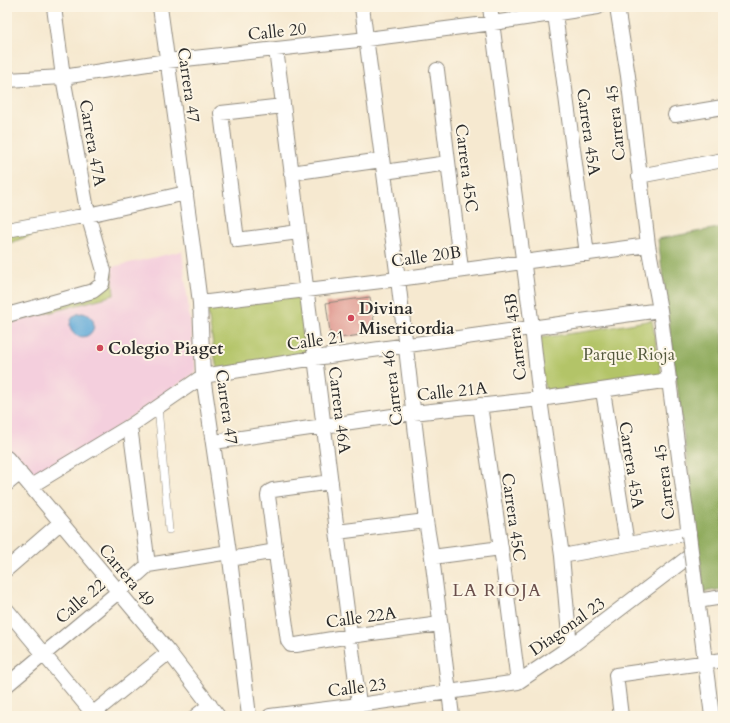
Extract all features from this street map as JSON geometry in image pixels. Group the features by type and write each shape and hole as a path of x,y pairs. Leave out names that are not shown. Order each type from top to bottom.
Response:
{"street":[{"name":"Carrera 47A","path":"7,315 92,291 102,284 104,270 88,215 63,77 54,7"},
{"name":"Carrera 47","path":"160,7 200,303 203,376 214,442 249,716"},
{"name":"Carrera 46","path":"362,7 398,279 426,521 452,716"},
{"name":"Carrera 45B","path":"490,7 524,262 540,400 562,556 570,647"},
{"name":"Calle 20","path":"7,80 63,77 167,62 493,23 598,7"},
{"name":"Carrera 45","path":"617,7 628,76 647,240 660,310 670,380 712,716"},
{"name":"Carrera 45A","path":"555,14 587,254"},
{"name":"Carrera 46A","path":"276,49 359,705"},
{"name":"Carrera 45C","path":"437,70 462,269"},
{"path":"283,106 221,113 238,240 299,232"},
{"path":"675,116 723,107"},
{"path":"639,176 723,160"},
{"path":"291,172 448,163"},
{"path":"7,230 88,215 186,194"},
{"name":"Calle 20B","path":"200,303 587,254 647,240"},
{"name":"Calle 21","path":"31,486 130,426 203,376 315,358 660,310"},
{"name":"Calle 21A","path":"214,442 413,413 540,400 670,380"},
{"name":"Carrera 45A","path":"603,391 627,544"},
{"name":"Carrera 45C","path":"480,405 501,548 518,682"},
{"path":"130,426 148,565 276,551 268,496 269,492 273,490 331,482"},
{"name":"Carrera 49","path":"7,458 169,652 214,710"},
{"path":"7,484 20,473"},
{"path":"337,532 426,521"},
{"path":"7,569 60,523"},
{"path":"562,556 689,534"},
{"path":"432,557 501,548"},
{"name":"Calle 22A","path":"276,551 288,642 291,645 440,624"},
{"name":"Diagonal 23","path":"449,693 518,682 570,647 691,555"},
{"name":"Calle 22","path":"7,686 148,565"},
{"path":"697,601 723,597"},
{"path":"7,610 93,715 169,652"},
{"path":"621,716 616,675 723,660"},
{"name":"Calle 23","path":"270,716 449,693"},
{"path":"196,716 214,710"}],"lane":[{"path":"158,406 169,530"}],"shaded area":[{"name":"Colegio Piaget","path":"182,251 196,372 31,486 7,458 7,324 114,295 112,267"}],"green space":[{"path":"74,220 7,244 7,232"},
{"path":"723,227 723,589 704,592 658,239"},
{"path":"105,272 112,273 114,295 7,324 7,317 103,291"},
{"path":"300,292 309,352 217,370 207,307"},
{"name":"Parque Rioja","path":"652,320 662,377 546,397 538,338"}],"water":[{"path":"82,313 91,316 94,325 91,334 82,337 73,334 70,325 73,316"}],"building":[{"name":"Divina Misericordia","path":"370,297 376,333 331,339 326,303"}],"place":[{"name":"Divina Misericordia","path":"351,318"},
{"name":"Colegio Piaget","path":"100,348"}],"district":[{"name":"LA RIOJA","path":"497,590"}]}
